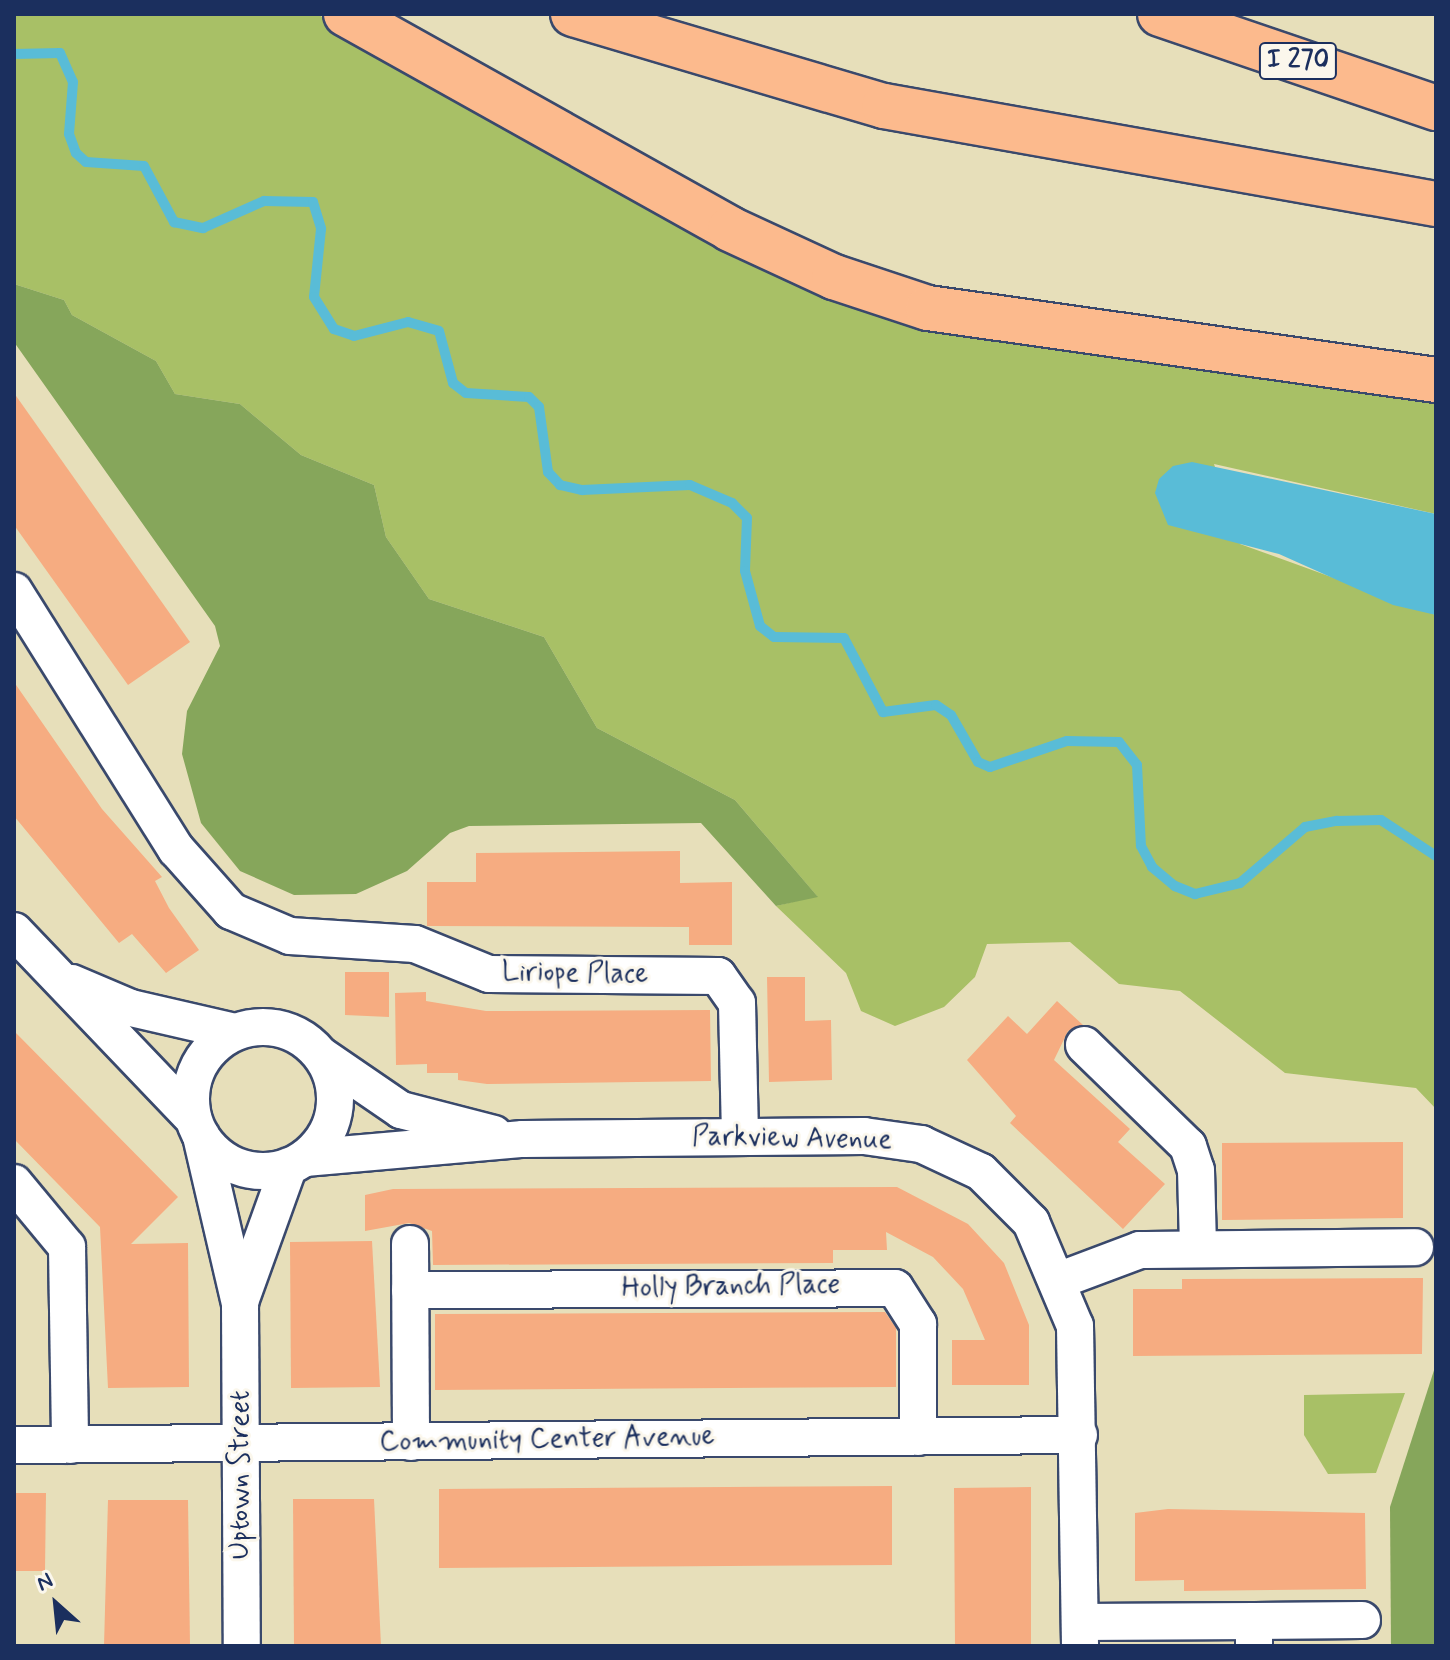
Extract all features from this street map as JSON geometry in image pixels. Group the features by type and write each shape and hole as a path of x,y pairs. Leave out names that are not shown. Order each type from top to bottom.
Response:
{"highway":[{"path":"346,14 730,229 834,277 928,308 1436,380"},
{"path":"573,14 884,106 1436,204"},
{"name":"I 270","path":"1160,14 1436,108"}],"street":[{"name":"Liriope Place","path":"14,591 193,874 231,911 290,936 415,944 489,974 718,976 737,1003 740,1136"},
{"path":"14,932 56,977 197,1127 240,1166 297,1162 334,1111 321,1055 282,1029 235,1032 131,1008 56,977"},
{"path":"197,1127 194,1077 217,1043 235,1032"},
{"path":"1084,1045 1188,1146 1196,1170 1198,1248"},
{"name":"Parkview Avenue","path":"321,1055 401,1110 523,1139"},
{"name":"Uptown Street","path":"197,1127 240,1304 242,1646"},
{"name":"Parkview Avenue","path":"297,1162 523,1139 740,1136 893,1138 952,1156 1019,1205 1060,1280 1079,1361 1080,1634"},
{"name":"Uptown Street","path":"240,1304 297,1162"},
{"path":"14,1183 67,1247 70,1445"},
{"path":"410,1244 411,1442"},
{"path":"1060,1280 1119,1255 1198,1248 1415,1247"},
{"name":"Holly Branch Place","path":"410,1290 895,1288 918,1324 918,1437"},
{"name":"Community Center Avenue","path":"14,1445 1079,1435"},
{"path":"1080,1634 1254,1633 1362,1620"}],"green space":[{"path":"14,14 317,14 743,255 1436,393 1436,514 1214,464 1240,544 1436,615 1436,1109 1416,1088 1285,1073 1180,991 1119,984 1070,942 987,944 975,977 944,1007 895,1026 861,1011 846,973 776,906 817,896 735,800 597,728 544,637 429,599 386,537 374,485 301,455 240,404 175,394 156,361 72,315 64,300 14,284"},
{"path":"14,284 64,300 72,315 156,361 175,394 240,404 301,455 374,485 386,537 429,599 544,637 597,728 735,800 818,897 776,906 701,823 469,826 450,833 407,871 356,894 294,895 240,871 201,823 182,754 187,711 220,646 215,626 14,342"},
{"path":"1436,1364 1436,1646 1391,1646 1390,1507"},
{"path":"1405,1393 1376,1473 1328,1474 1304,1435 1304,1395"}],"water":[{"path":"1192,462 1436,514 1436,615 1393,605 1279,554 1168,525 1155,493 1159,479 1173,466"}],"building":[{"path":"14,393 190,642 128,685 14,525"},
{"path":"14,682 102,809 162,877 155,881 169,908 199,950 166,973 132,934 119,943 14,816"},
{"path":"680,851 680,883 732,882 732,945 689,945 689,927 427,926 427,882 476,882 476,853"},
{"path":"345,972 389,972 389,1017 345,1015"},
{"path":"767,977 805,977 805,1021 831,1020 832,1080 769,1082"},
{"path":"426,992 426,1001 486,1011 710,1010 711,1081 487,1084 458,1080 458,1073 427,1073 427,1064 396,1065 395,993"},
{"path":"1057,1001 1083,1025 1068,1031 1054,1060 1130,1129 1118,1142 1165,1184 1123,1229 1010,1123 1016,1116 967,1060 1008,1016 1027,1034"},
{"path":"14,1031 178,1197 131,1244 188,1243 189,1387 108,1388 100,1227 14,1139"},
{"path":"1403,1142 1403,1218 1222,1220 1222,1143"},
{"path":"897,1187 968,1224 1004,1263 1029,1325 1029,1385 952,1385 952,1340 985,1340 963,1289 933,1257 886,1232 887,1250 833,1250 833,1263 433,1265 432,1231 409,1223 365,1231 365,1195 393,1189"},
{"path":"372,1241 380,1387 291,1388 290,1242"},
{"path":"1423,1278 1422,1354 1133,1356 1133,1289 1182,1289 1182,1279"},
{"path":"885,1312 896,1328 896,1387 435,1390 435,1314"},
{"path":"892,1486 892,1565 439,1568 439,1489"},
{"path":"1031,1487 1031,1646 955,1646 954,1488"},
{"path":"14,1493 46,1493 45,1571 14,1571"},
{"path":"293,1499 374,1499 381,1646 294,1646"},
{"path":"108,1500 188,1500 190,1646 104,1646"},
{"path":"1168,1509 1365,1513 1366,1589 1184,1591 1184,1580 1135,1581 1135,1513"}],"waterway":[{"path":"14,54 60,53 73,82 69,134 76,153 86,162 144,166 174,222 203,228 264,201 313,202 321,229 314,297 334,329 354,336 408,322 439,331 453,383 466,393 529,397 539,407 548,472 560,485 582,490 690,485 732,503 747,518 745,571 760,626 774,637 844,638 883,712 936,705 951,715 978,762 990,767 1067,741 1119,742 1137,765 1141,846 1152,867 1175,886 1195,894 1240,883 1305,827 1337,821 1381,820 1436,856"}]}
